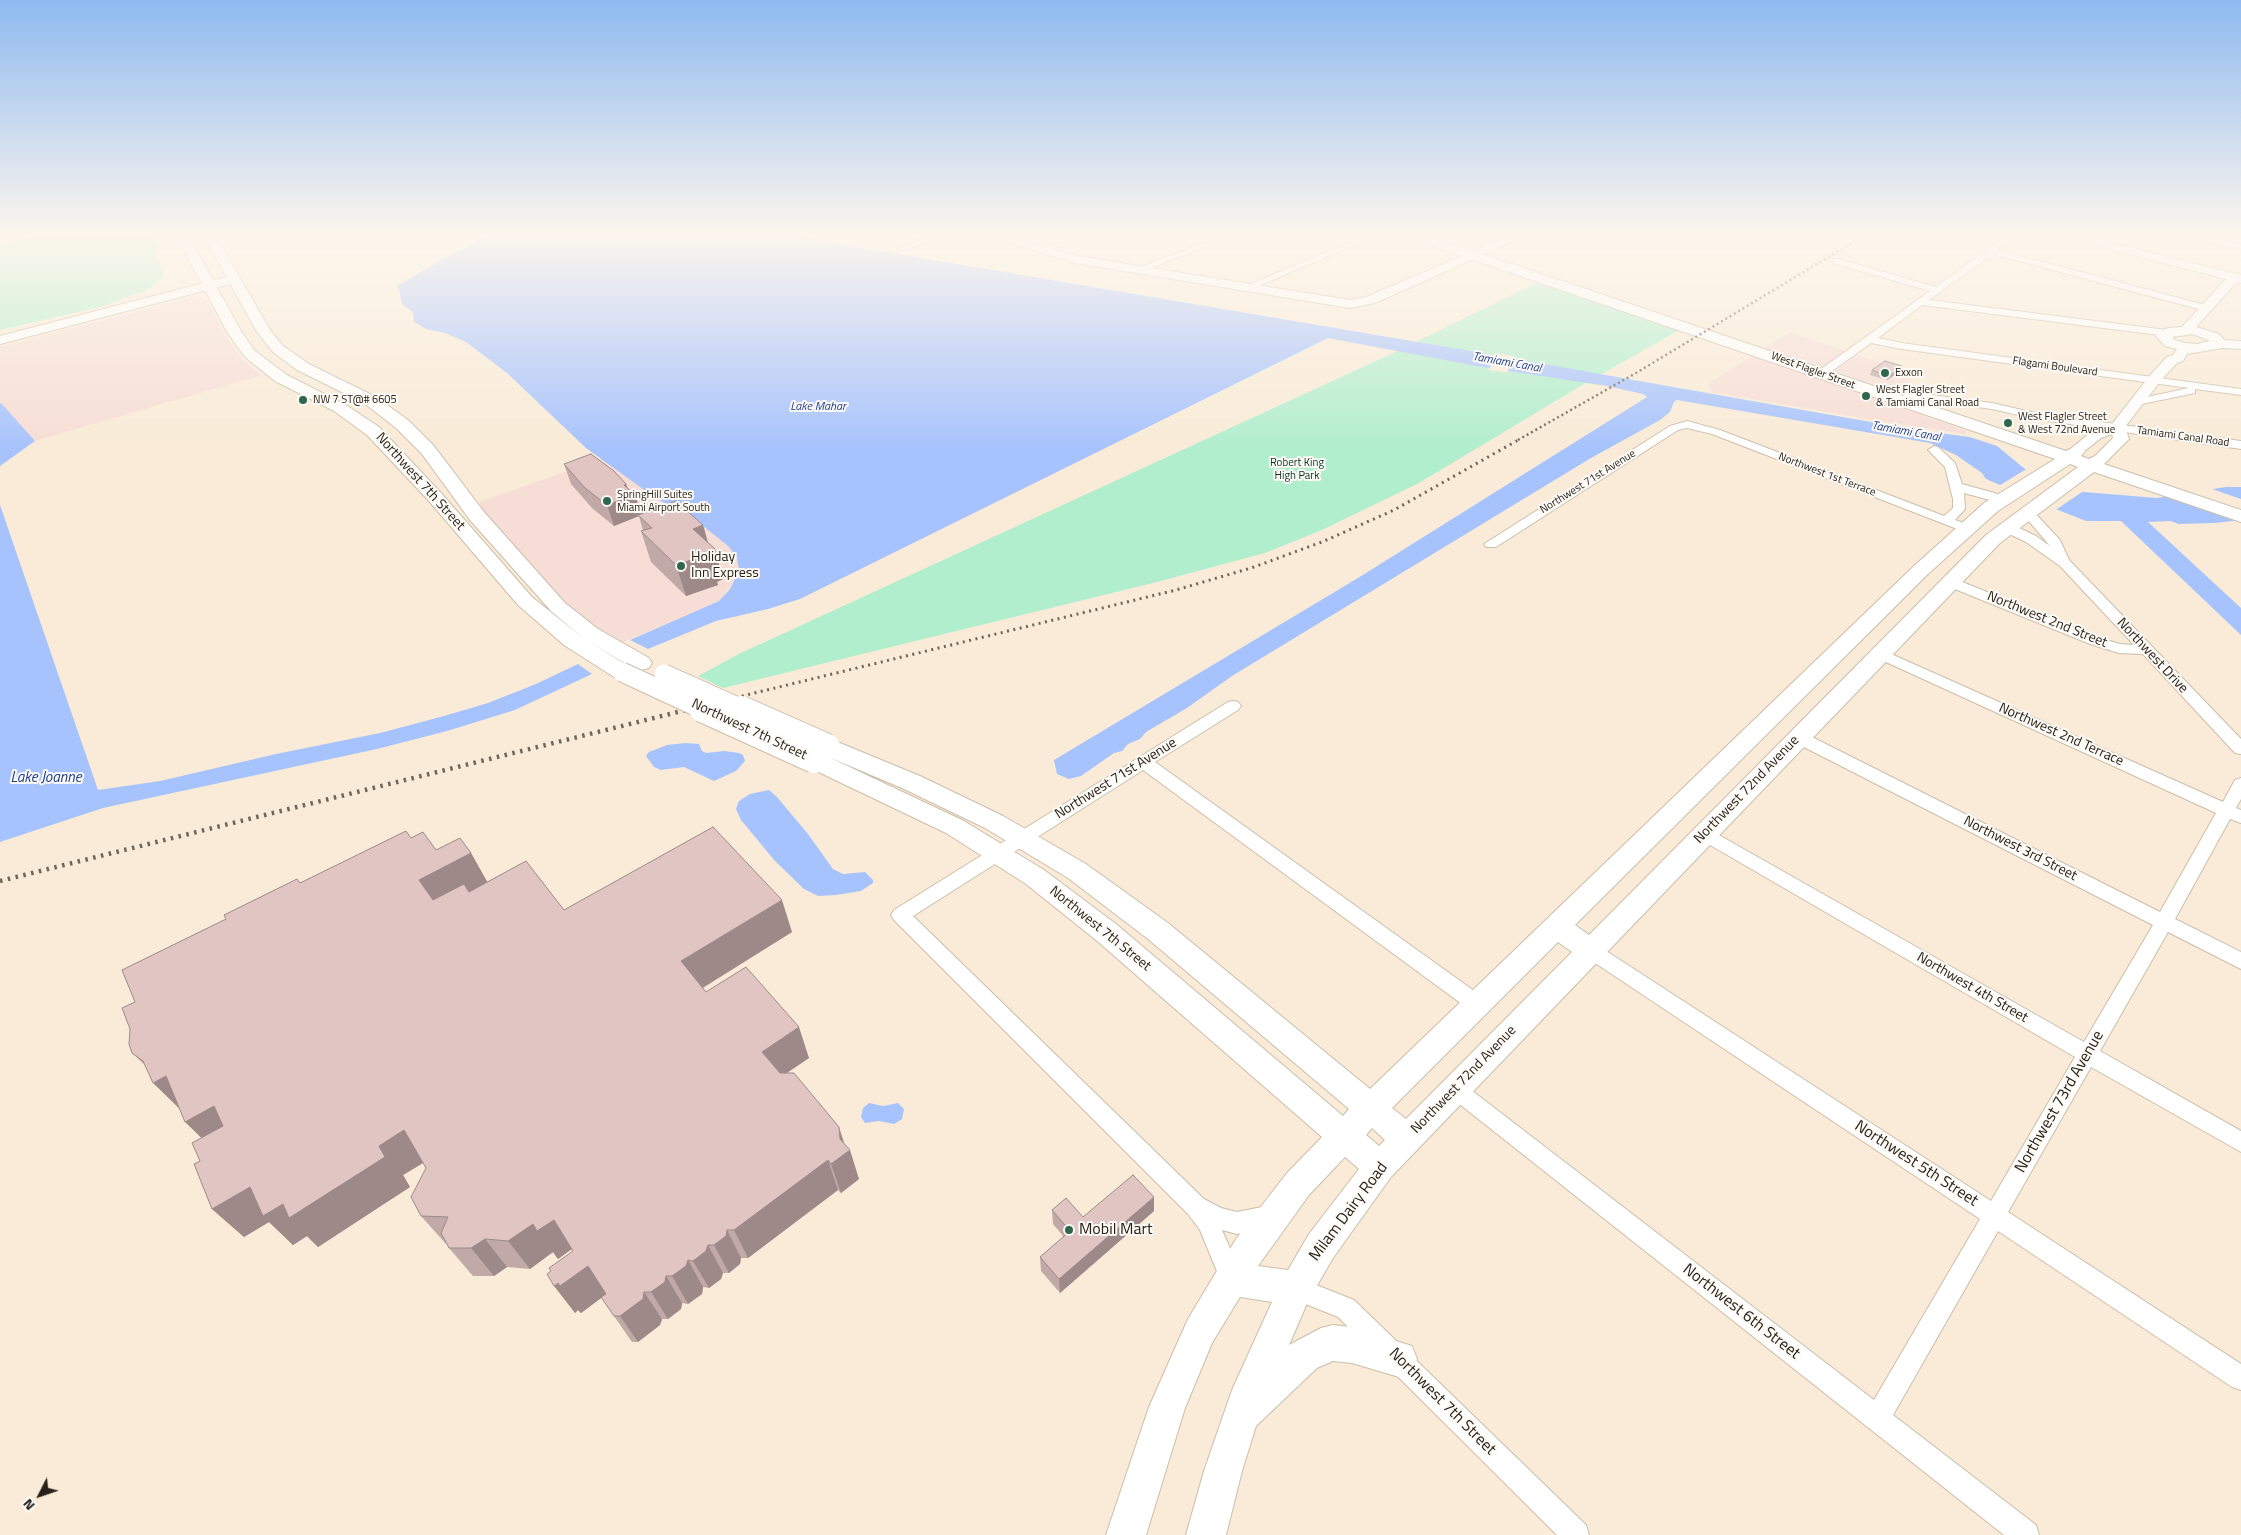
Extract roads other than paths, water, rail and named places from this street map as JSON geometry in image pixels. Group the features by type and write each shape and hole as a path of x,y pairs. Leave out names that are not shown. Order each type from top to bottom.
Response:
{"main road":[{"name":"Northwest 7th Street","path":"221,307 234,332 250,354 281,378 340,408 373,431 435,497 525,601 571,640 821,753 952,801 1011,846 1055,892 1106,932 1380,1167"},
{"name":"Northwest 7th Street","path":"250,307 264,332 278,349 303,367 361,395 391,415 428,450 482,522 558,607 631,667"},
{"name":"West Flagler Street","path":"1637,307 1825,371 1999,434 2072,454 2149,479 2241,504"},
{"name":"West Flagler Street","path":"1825,371 1957,411 2072,454"},
{"path":"1999,434 2037,454 2043,463 2042,473"},
{"path":"1126,1535 1166,1407 1200,1331 1231,1278 1273,1216 1304,1178 1371,1108 1556,926 1965,528 2004,497 2072,454"},
{"name":"Northwest 72nd Avenue","path":"1407,1139 1999,533 2097,462"},
{"name":"West Flagler Street","path":"2149,479 2241,516"},
{"path":"1965,528 1999,533"},
{"path":"1921,570 1950,582"},
{"path":"1850,640 1880,654"},
{"path":"1765,722 1798,737"},
{"path":"1670,815 1704,834"},
{"name":"Northwest 7th Street","path":"1011,846 1118,900 1407,1139"},
{"path":"1556,926 1590,950"},
{"name":"Milam Dairy Road","path":"1206,1535 1239,1418 1261,1362 1296,1289 1321,1246 1380,1167 1407,1139"},
{"path":"1231,1278 1296,1289"},
{"path":"1239,1418 1304,1355 1321,1346 1333,1343 1352,1345 1399,1359"}],"street":[{"path":"0,340 124,308 138,307"},
{"path":"1825,371 1913,307"},
{"path":"1957,307 2126,328 2167,338 2190,348"},
{"path":"2167,338 2191,325 2206,308 2201,307"},
{"path":"2191,325 2210,338 2241,344"},
{"path":"2167,338 2173,349 2169,356 2172,360"},
{"path":"2072,454 2096,435 2117,427 2172,360 2178,358 2182,351 2210,338"},
{"name":"Flagami Boulevard","path":"1868,339 2241,392"},
{"path":"2137,402 2180,392 2218,389"},
{"name":"Tamiami Canal Road","path":"1909,395 1992,406 2035,416"},
{"name":"Tamiami Canal Road","path":"1957,411 2035,416 2241,445"},
{"name":"Northwest 1st Terrace","path":"1687,424 1716,432 1965,528"},
{"name":"Northwest 71st Avenue","path":"1490,544 1674,428 1687,424"},
{"path":"2097,462 2120,439 2117,427"},
{"path":"1934,450 1951,466 1957,487 1959,509 1946,521"},
{"path":"1957,487 2004,497"},
{"name":"Northwest Drive","path":"2032,509 2055,543 2065,563"},
{"name":"Northwest Drive","path":"1999,533 2031,539 2065,563 2241,749"},
{"name":"Northwest 2nd Street","path":"1950,582 2094,641 2119,648 2146,650"},
{"name":"Northwest 2nd Terrace","path":"1880,654 2234,814"},
{"name":"Northwest 71st Avenue","path":"1196,1206 900,914 1233,706"},
{"name":"Northwest 3rd Street","path":"1798,737 2241,961"},
{"path":"1144,762 1477,1004"},
{"name":"Northwest 73rd Avenue","path":"1877,1419 2164,922 2234,814 2241,784"},
{"name":"Northwest 4th Street","path":"1704,834 2241,1142"},
{"name":"Northwest 5th Street","path":"1590,950 2241,1378"},
{"name":"Northwest 6th Street","path":"1455,1089 2026,1535"},
{"path":"1196,1206 1216,1218 1237,1223 1273,1216"},
{"path":"1196,1206 1208,1223 1231,1278"},
{"name":"Northwest 7th Street","path":"1296,1289 1346,1308 1576,1535"}],"water":[{"name":"Lake Mahar","path":"406,307 1209,307 1916,430 1970,437 1997,446 2025,469 2056,484 2084,492 2157,498 2226,487 2241,487 2241,520 2179,524 2170,521 2148,522 2241,608 2241,635 2121,521 2086,521 2058,510 1986,479 1982,473 1956,455 1930,443 1677,400 1674,402 1670,412 1660,420 1591,458 1232,676 1187,708 1146,732 1140,739 1128,744 1122,751 1114,753 1081,776 1069,779 1057,774 1054,760 1358,578 1647,397 1643,394 1607,386 1476,366 1328,338 800,599 768,609 716,621 648,649 630,640 719,601 730,589 739,571 737,557 728,546 698,522 654,497 586,448 507,373 466,342 445,333 426,329 414,322 413,312"},
{"path":"0,404 35,441 0,466"},
{"name":"Lake Joanne","path":"0,505 98,790 160,781 276,754 380,733 488,703 536,684 578,664 592,674 515,710 447,731 377,749 103,808 0,842"},
{"path":"699,744 702,751 706,753 724,751 739,753 743,755 745,761 736,771 714,781 684,767 661,770 654,767 646,756 649,752 667,745"},
{"path":"769,790 808,834 833,869 843,874 865,872 873,880 873,883 861,891 836,895 818,896 804,889 775,861 741,820 736,809 739,801 750,794"},
{"path":"869,1103 883,1106 898,1103 904,1109 902,1119 894,1124 879,1121 865,1123 861,1117 863,1108"}],"railway":[{"path":"1518,440 1636,373 1746,307"},
{"path":"685,710 1176,590 1251,568 1322,542 1394,510 1520,439"},
{"path":"0,881 690,709"}],"place":[{"name":"Exxon","path":"1885,373"},
{"name":"West Flagler Street & Tamiami Canal Road","path":"1866,396"},
{"name":"NW 7 ST@# 6605","path":"303,400"},
{"name":"West Flagler Street & West 72nd Avenue","path":"2008,423"},
{"name":"SpringHill Suites Miami Airport South","path":"607,501"},
{"name":"Holiday Inn Express","path":"681,566"},
{"name":"Mobil Mart","path":"1069,1230"}],"water label":[{"name":"Tamiami Canal","path":"1507,363"},
{"name":"Tamiami Canal","path":"1906,432"}],"park label":[{"name":"Robert King High Park","path":"1297,469"}]}
